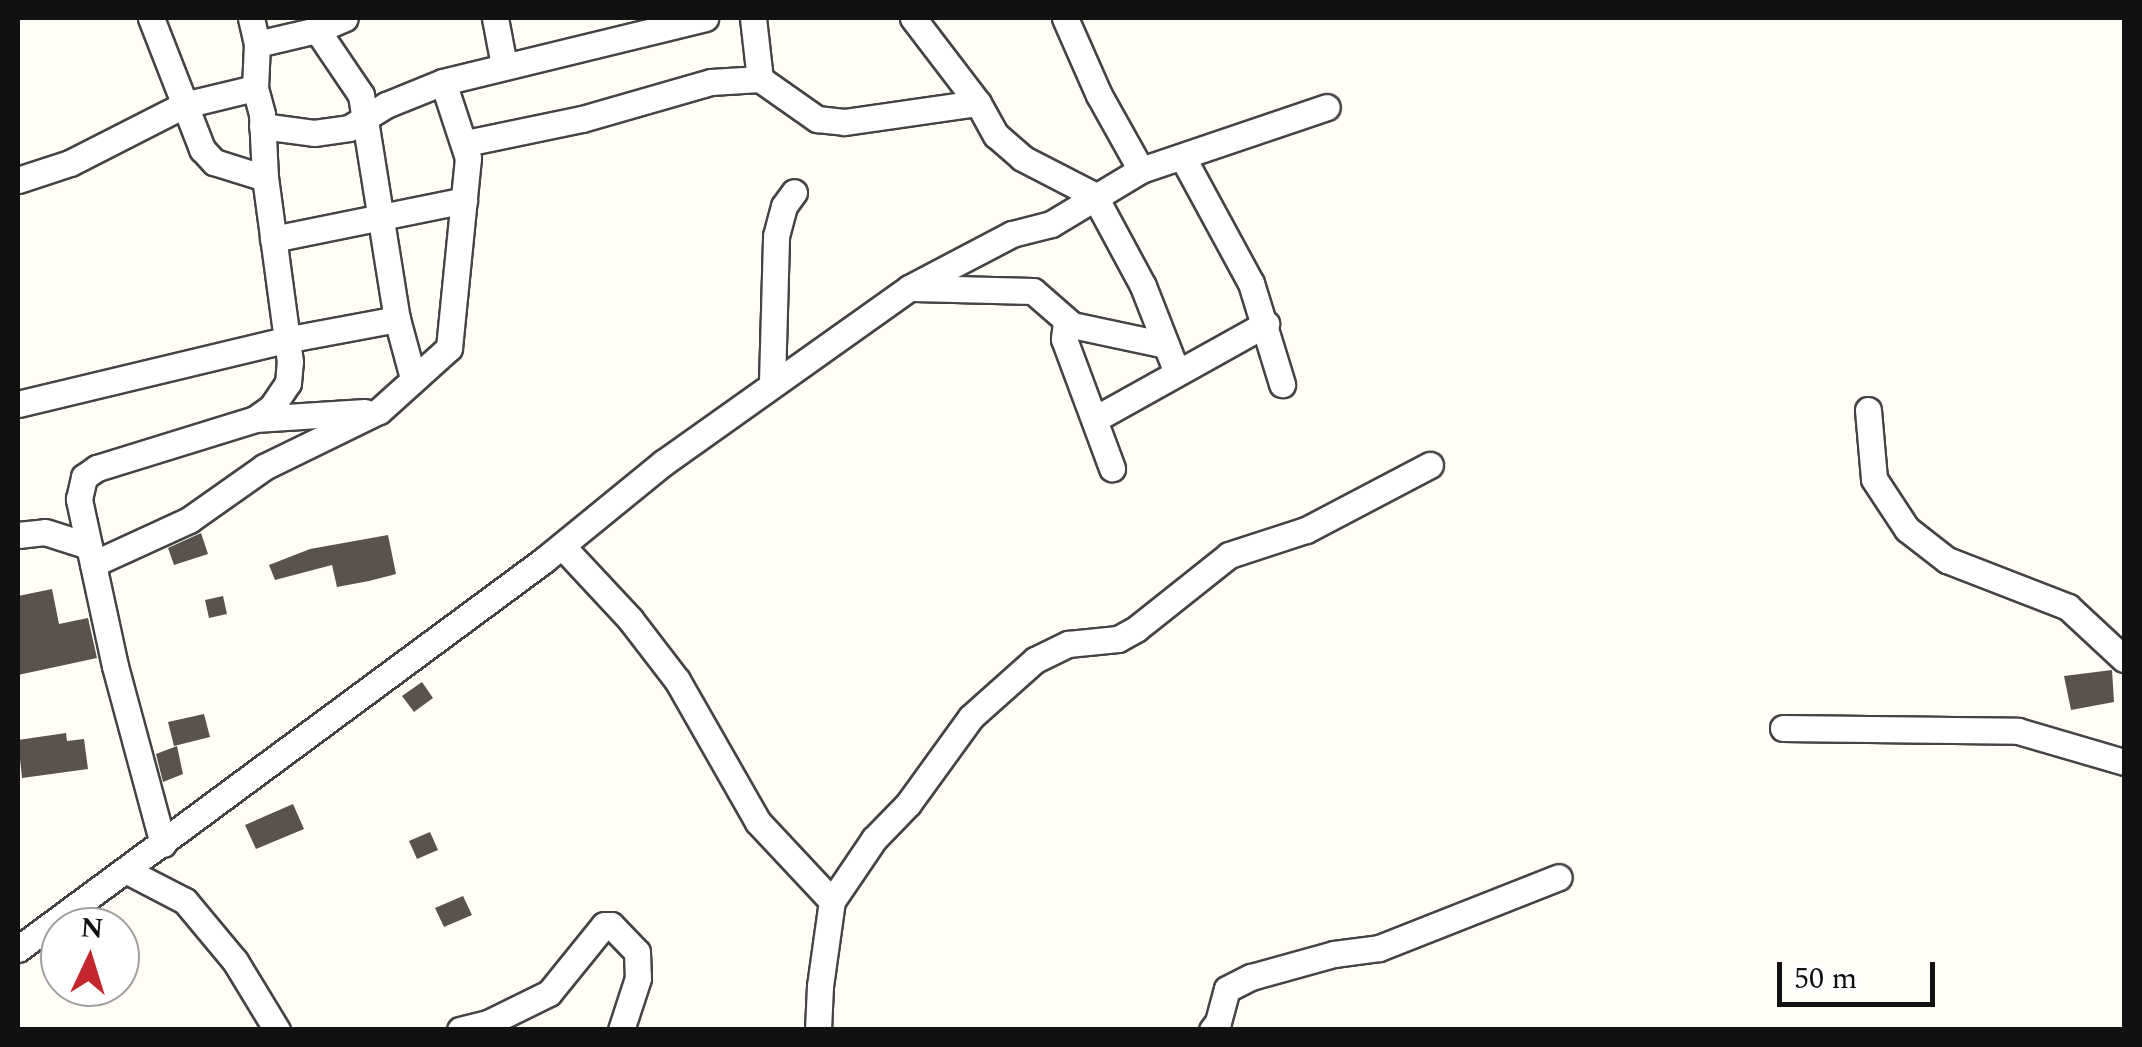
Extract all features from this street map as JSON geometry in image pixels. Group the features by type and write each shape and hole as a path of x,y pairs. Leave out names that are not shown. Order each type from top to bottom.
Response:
{"street":[{"path":"151,18 202,149 214,162 265,178"},
{"path":"251,18 257,44 255,88 265,178 290,362 288,384 271,408 255,419"},
{"path":"257,44 317,30 344,18"},
{"path":"495,18 504,65"},
{"path":"262,126 314,132 366,122 386,105 443,82 704,18"},
{"path":"753,18 760,79"},
{"path":"914,18 978,102 996,136 1022,158 1094,195 1143,286 1176,370"},
{"path":"1066,18 1099,95 1140,170"},
{"path":"317,30 361,94 397,319 413,378"},
{"path":"466,142 582,119 711,82 760,79 817,119 844,122 978,102"},
{"path":"18,535 45,532 91,555 189,520 264,467 380,411 451,342 466,142 443,82"},
{"path":"18,180 70,163 184,104 255,88"},
{"path":"18,948 562,546 663,462 909,288 1012,234 1051,224 1140,170 1327,107"},
{"path":"1183,158 1251,284 1282,384"},
{"path":"772,382 776,236 784,206 794,192"},
{"path":"273,239 464,200"},
{"path":"909,288 1032,291 1042,295 1066,322 1166,345"},
{"path":"18,404 285,340 397,319"},
{"path":"1066,322 1064,339 1112,468"},
{"path":"1095,419 1176,370 1266,324"},
{"path":"1868,410 1874,479 1907,529 1946,560 2068,608 2124,659"},
{"path":"163,844 91,555 80,499 84,477 97,468 255,419 380,411"},
{"path":"818,1030 832,901 874,839 908,804 971,717 1035,660 1068,644 1127,634 1228,556 1306,530 1430,464"},
{"path":"45,532 80,499"},
{"path":"562,546 630,619 677,680 758,822 832,901"},
{"path":"1783,728 2018,730 2124,762"},
{"path":"127,871 185,901 235,961 278,1030"},
{"path":"1212,1030 1227,989 1251,977 1334,954 1379,948 1559,877"},
{"path":"460,1030 488,1026 550,993 604,925 611,926 636,952 638,978 621,1030"}],"building":[{"path":"201,533 208,554 174,565 168,548"},
{"path":"388,535 396,574 369,581 337,587 332,565 275,580 269,565 310,549"},
{"path":"52,589 59,624 88,618 97,658 18,675 18,596"},
{"path":"223,596 227,614 209,618 205,600"},
{"path":"2112,670 2114,702 2071,710 2064,676"},
{"path":"422,682 433,698 414,712 402,696"},
{"path":"204,714 210,737 174,746 168,722"},
{"path":"66,733 67,741 84,739 88,769 22,778 18,740"},
{"path":"177,746 183,774 163,782 156,754"},
{"path":"293,804 304,829 256,849 245,825"},
{"path":"430,832 438,850 417,859 409,841"},
{"path":"463,896 472,915 444,927 435,908"}]}
